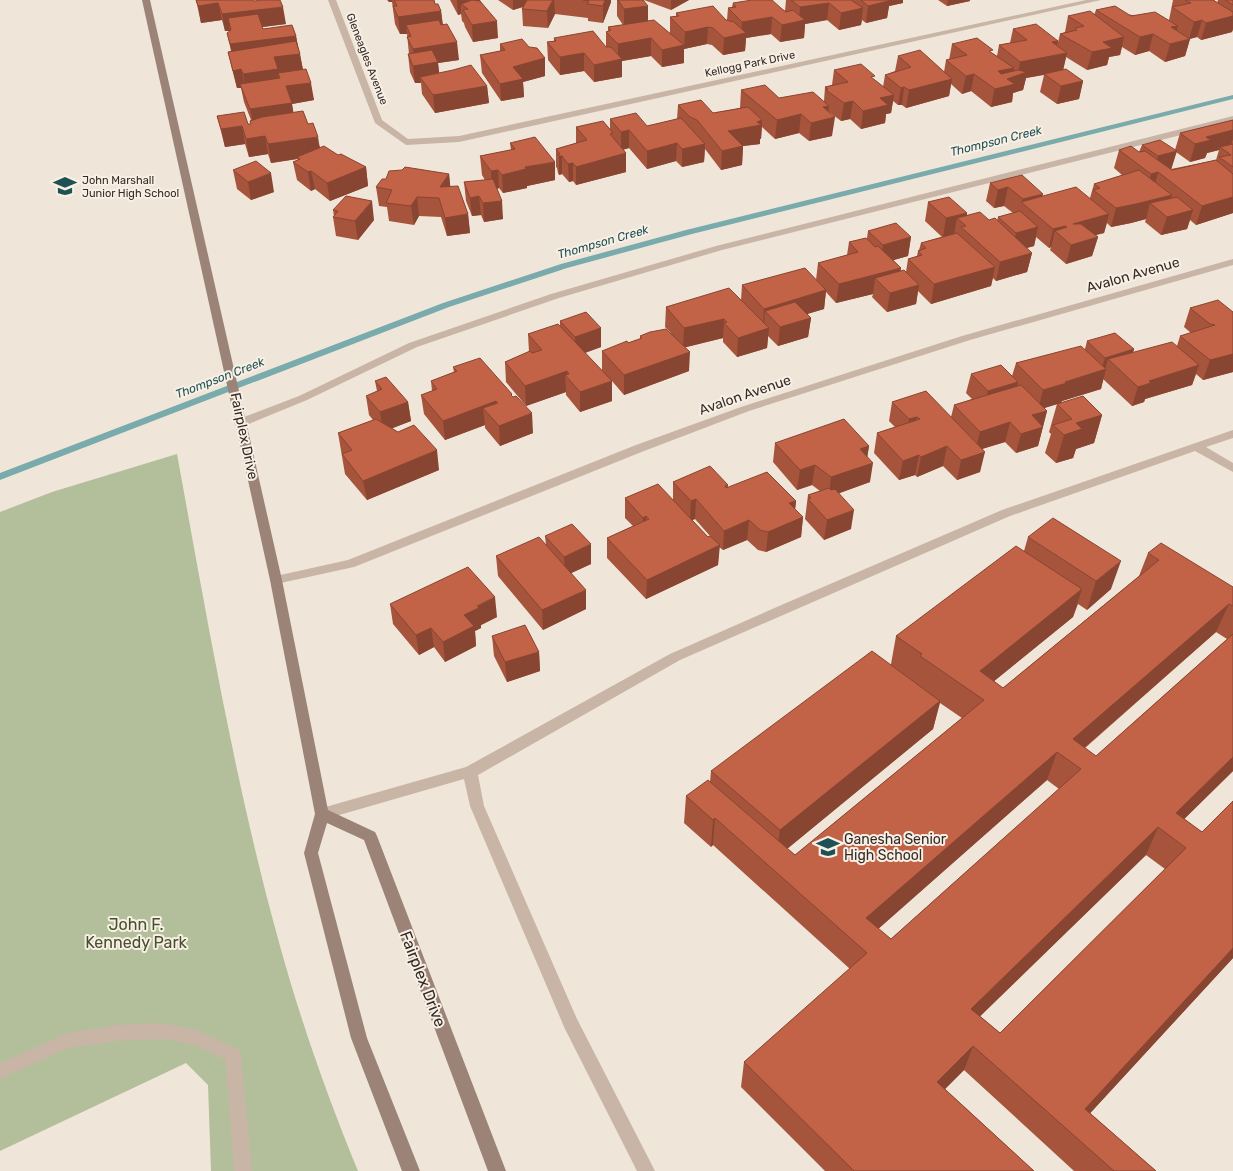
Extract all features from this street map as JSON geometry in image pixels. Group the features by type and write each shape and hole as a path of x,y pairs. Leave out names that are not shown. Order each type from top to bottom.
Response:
{"main road":[{"name":"Fairplex Drive","path":"146,0 276,580 322,814 311,853 359,1038 411,1171"},
{"name":"Fairplex Drive","path":"322,814 370,836 497,1171"}],"street":[{"name":"Gleneagles Avenue","path":"332,0 378,121 406,142"},
{"name":"Kellogg Park Drive","path":"406,142 459,140 1097,0"},
{"path":"240,423 303,398 413,345 555,296 719,248 1233,118"},
{"name":"Avalon Avenue","path":"276,580 350,564 631,452 745,409 966,338 1233,262"},
{"path":"322,814 470,772 675,657 772,614 1006,513 1198,448 1233,434"},
{"path":"1198,448 1233,468"},
{"path":"470,772 477,806 571,1024 646,1171"},
{"path":"0,1071 67,1041 118,1033 162,1031 197,1038 233,1055 243,1171"}],"green space":[{"name":"John F. Kennedy Park","path":"177,454 223,701 264,885 288,974 306,1031 358,1171 211,1171 208,1085 186,1063 0,1151 0,512 52,492"}],"building":[{"path":"196,0 280,0 283,7 222,14 218,3 198,6"},
{"path":"394,0 434,0 441,11 398,17 393,6 397,6"},
{"path":"472,0 480,1 497,21 472,25 463,10 468,9 461,4"},
{"path":"527,0 553,0 547,11 522,9"},
{"path":"583,0 605,0 603,6 587,4 589,1"},
{"path":"618,0 643,0 648,6 624,9"},
{"path":"752,0 772,0 786,12 793,10 805,20 782,25 772,17 742,22 728,8 736,7 733,3"},
{"path":"791,0 851,0 863,8 841,13 829,3 800,7"},
{"path":"861,0 888,0 889,1 868,6"},
{"path":"1185,0 1213,0 1233,12 1233,16 1206,23 1202,20 1194,22 1172,7 1191,3"},
{"path":"1225,0 1233,0 1233,5"},
{"path":"713,6 726,20 734,22 746,33 724,38 713,28 708,27 685,32 670,17 679,16 676,13"},
{"path":"1115,6 1131,16 1155,12 1178,26 1171,27 1190,39 1170,44 1153,34 1140,37 1096,10"},
{"path":"1090,11 1124,37 1103,42 1112,48 1092,52 1060,34 1077,30 1075,28 1084,26 1068,16"},
{"path":"258,14 263,29 292,25 296,36 230,44 227,33 231,30 228,18"},
{"path":"439,20 441,25 447,24 457,42 413,49 407,37 411,36 406,25"},
{"path":"654,20 684,45 662,50 651,38 618,44 606,32 611,30 608,27"},
{"path":"1036,24 1058,41 1052,42 1067,53 1020,62 999,45 1027,40 1013,29"},
{"path":"593,31 606,47 611,47 622,59 594,65 584,53 560,57 547,42 556,41 554,38"},
{"path":"977,38 993,50 989,51 1014,68 998,71 1001,74 1018,70 1027,72 1007,79 1015,84 995,89 974,74 966,76 946,60 967,55 952,44"},
{"path":"522,39 529,47 537,48 545,58 513,67 523,79 500,84 480,55 505,50 500,44"},
{"path":"296,41 300,54 274,57 278,69 243,74 241,69 233,71 228,52"},
{"path":"432,50 438,62 413,66 408,54"},
{"path":"920,50 952,79 909,90 904,87 901,88 885,75 911,67 898,56"},
{"path":"861,64 875,76 871,77 894,95 880,98 888,105 863,111 853,101 844,103 826,90 828,89 825,87 848,82 834,70"},
{"path":"471,65 487,86 433,95 420,77 453,70"},
{"path":"306,69 311,83 286,86 292,103 250,109 240,84 280,78 278,73"},
{"path":"1066,69 1083,81 1061,86 1044,74"},
{"path":"765,85 779,98 813,92 829,106 823,107 835,117 811,123 801,114 777,120 741,90"},
{"path":"701,100 713,113 748,107 762,120 757,122 761,125 728,131 743,146 722,151 697,120 690,117 678,105"},
{"path":"303,111 308,124 313,123 318,137 268,144 265,136 246,139 242,126 221,129 217,116 244,112 248,124 251,124 250,121 262,117"},
{"path":"636,113 647,126 681,118 705,144 682,149 677,143 647,151 629,130 621,132 610,119"},
{"path":"1233,120 1233,130 1206,137 1211,140 1195,144 1180,133"},
{"path":"603,121 613,133 610,134 626,153 576,167 573,163 568,164 562,156 557,154 560,154 556,149 587,140 576,127"},
{"path":"535,137 555,162 525,167 526,169 502,175 498,170 491,171 480,156 515,149 510,143"},
{"path":"1160,140 1177,151 1158,156 1142,145"},
{"path":"1233,144 1233,167 1219,157 1231,155 1220,147"},
{"path":"324,146 338,155 341,154 366,167 327,183 311,171 308,172 293,162 300,159 297,157"},
{"path":"1131,146 1139,152 1145,151 1172,170 1216,160 1233,174 1233,197 1202,206 1158,172 1151,174 1119,150"},
{"path":"256,161 271,173 248,182 233,170"},
{"path":"405,167 449,174 440,187 458,186 468,214 445,218 439,198 417,197 411,206 386,203 392,190 376,187 382,179 386,179 389,171 402,170"},
{"path":"1139,170 1172,195 1116,208 1093,190 1100,188 1094,184"},
{"path":"1022,175 1043,194 1023,199 1008,187 998,190 990,183"},
{"path":"493,179 502,201 483,203 479,196 470,198 464,182"},
{"path":"1076,187 1109,214 1073,224 1081,224 1098,237 1071,245 1055,231 1067,227 1053,229 1021,202"},
{"path":"346,196 372,201 355,221 333,217 338,211 333,210"},
{"path":"949,197 967,213 946,218 928,202"},
{"path":"1177,197 1193,210 1167,217 1150,203"},
{"path":"1020,211 1038,227 1016,233 998,217"},
{"path":"980,212 989,220 995,218 1032,253 1000,262 961,227 966,226 957,218"},
{"path":"896,223 911,237 883,245 868,231"},
{"path":"957,233 995,267 934,284 908,259 922,255 918,251 926,248 921,243"},
{"path":"866,238 875,247 878,246 901,268 839,284 818,263 858,252 849,242"},
{"path":"805,268 826,290 764,309 742,285"},
{"path":"904,270 919,285 890,293 875,278"},
{"path":"729,288 769,328 738,338 724,323 727,322 724,319 684,328 666,307"},
{"path":"1218,300 1233,312 1233,354 1210,360 1180,336 1215,325 1210,324 1190,308"},
{"path":"795,302 811,318 780,327 765,311"},
{"path":"586,312 601,328 575,337 560,321"},
{"path":"558,324 612,381 580,392 565,375 569,374 567,371 525,386 505,362 530,351 532,353 542,350 528,334"},
{"path":"666,329 690,352 624,375 602,351 627,341 628,343 642,338 640,336 650,332"},
{"path":"1115,333 1134,349 1105,358 1087,341"},
{"path":"1172,342 1199,365 1149,381 1151,383 1138,387 1108,359"},
{"path":"1081,346 1106,369 1043,390 1016,363"},
{"path":"480,358 511,395 513,397 516,396 532,413 499,426 483,408 498,403 496,401 443,421 421,395 437,389 431,381 457,371 453,367"},
{"path":"1001,365 1018,382 988,391 971,374"},
{"path":"386,377 408,402 380,412 366,396 382,389 375,381"},
{"path":"1021,385 1047,411 1032,415 1043,427 1021,434 1010,422 980,432 954,405"},
{"path":"926,391 985,452 961,460 947,446 921,457 919,455 903,461 877,433 920,419 917,417 909,419 892,402"},
{"path":"1083,396 1102,415 1076,423 1082,429 1064,435 1053,425 1072,419 1057,404"},
{"path":"376,419 398,432 414,425 437,450 363,481 342,454 352,450 338,433"},
{"path":"844,419 869,446 860,449 873,463 831,477 815,465 800,470 775,443"},
{"path":"710,466 728,485 725,486 726,488 767,472 796,501 789,503 803,517 768,532 760,530 749,520 724,531 696,499 691,501 673,482"},
{"path":"658,484 708,537 710,536 720,545 647,580 607,538 649,519 646,516 643,518 625,498"},
{"path":"829,488 831,490 835,489 854,510 827,520 808,499 811,498 808,495"},
{"path":"1053,518 1121,561 1096,581 1028,537"},
{"path":"572,524 591,544 564,557 545,536"},
{"path":"539,537 586,590 542,610 496,556"},
{"path":"1161,543 1233,587 1233,606 1229,604 1073,739 1096,756 1233,634 1233,757 1176,813 1202,832 1233,801 1233,948 1085,1109 1156,1171 1114,1171 973,1046 937,1082 1034,1171 854,1171 744,1062 867,953 715,818 713,820 686,796 708,780 795,855 984,700 920,656 922,654 896,636 1016,546 1082,589 980,671 1003,688 1159,560 1148,553","holes":["1057,752 1081,769 891,939 866,918","1158,827 1186,848 1000,1033 971,1009"]},
{"path":"468,567 495,597 464,615 474,626 443,642 431,628 416,635 390,604"},
{"path":"525,625 539,652 505,662 492,636"},
{"path":"872,651 940,701 780,830 711,771"}],"waterway":[{"name":"Thompson Creek","path":"0,477 446,305 564,266 689,232 1233,97"}],"place":[{"name":"John Marshall Junior High School","path":"65,186"},
{"name":"Ganesha Senior High School","path":"828,847"}]}
